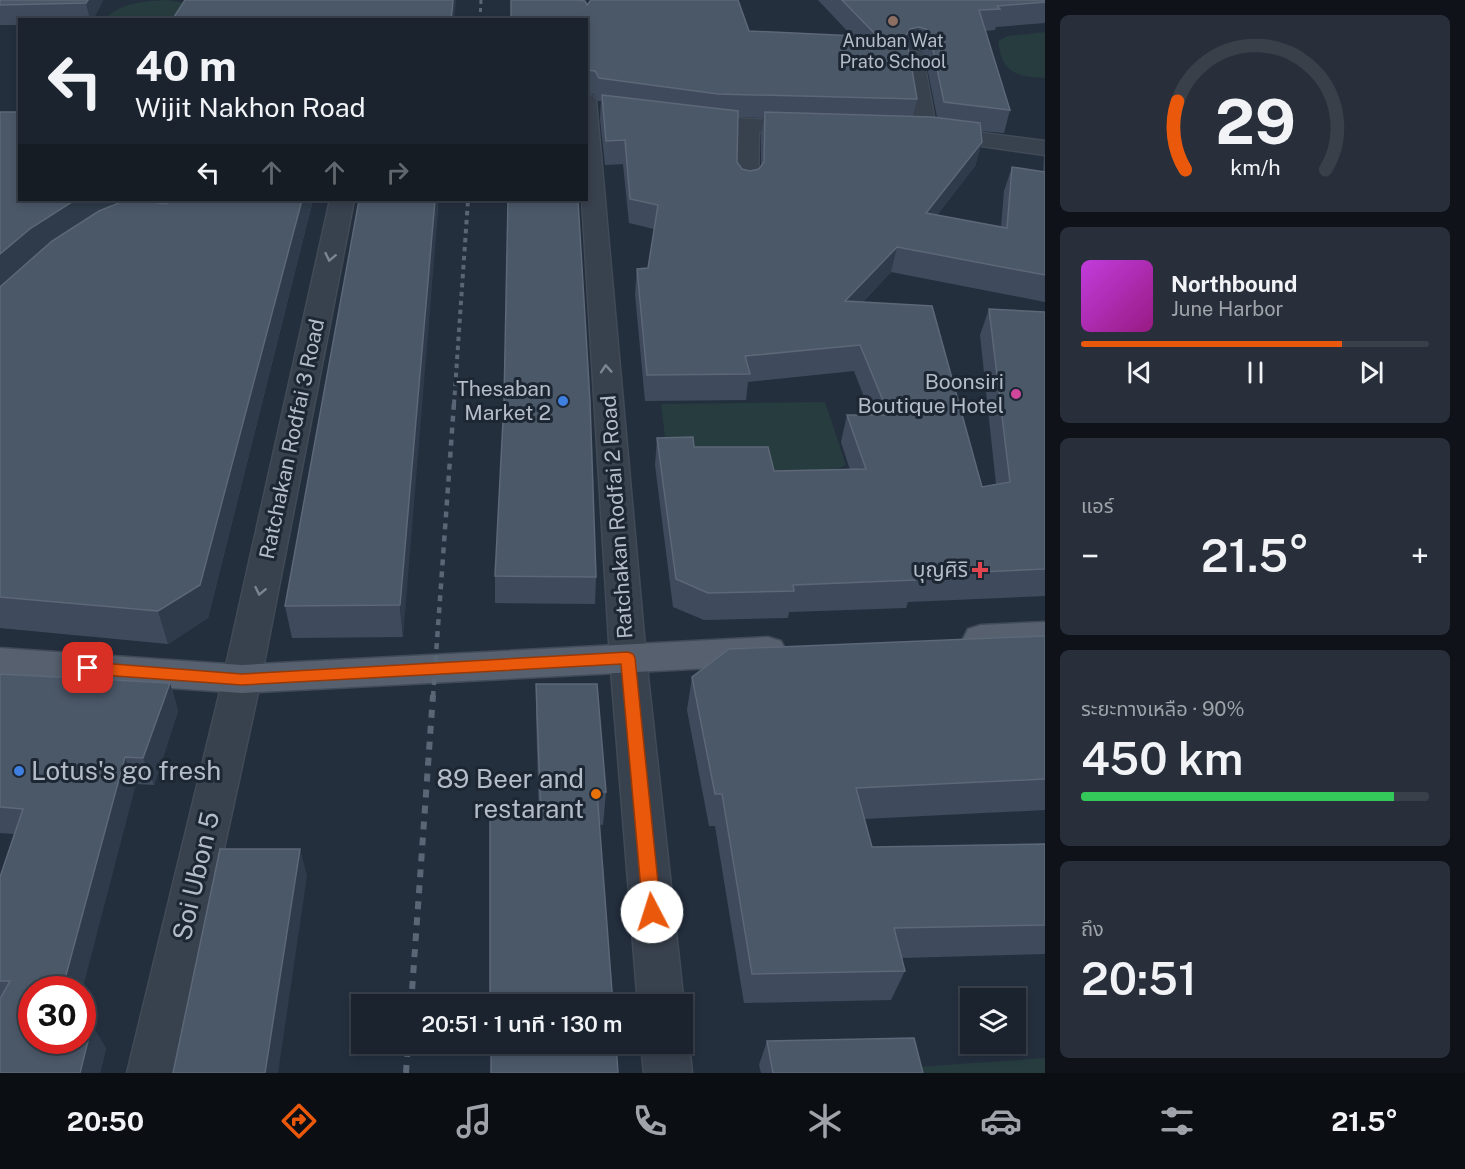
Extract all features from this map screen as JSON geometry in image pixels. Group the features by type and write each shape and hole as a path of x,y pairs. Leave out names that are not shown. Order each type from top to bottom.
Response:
{"main road":[{"path":"950,641 1045,636"},
{"path":"0,662 242,680 795,649"}],"street":[{"path":"913,57 926,132"},
{"name":"Ratchakan Rodfai 2 Road","path":"595,107 628,658 660,994"},
{"path":"669,119 715,125 831,129"},
{"path":"747,186 748,126"},
{"path":"903,131 1045,148"},
{"name":"Ratchakan Rodfai 3 Road","path":"242,680 342,201"},
{"name":"Soi Ubon 5","path":"151,1073 242,680"},
{"path":"666,1054 668,1073"}],"green space":[{"path":"168,0 184,3 211,18 105,18 118,9 142,2"},
{"path":"1045,32 1045,78 1018,74 1007,67 998,41 1008,36"},
{"path":"825,402 846,465 823,475 762,472 668,461 661,404"},
{"path":"1045,1058 1045,1073 917,1073 916,1067"}],"building":[{"path":"0,0 88,0 86,3 0,5"},
{"path":"185,0 453,0 451,18 173,18"},
{"path":"511,0 577,0 585,1 587,5 591,0 738,0 749,31 878,37 842,0 1045,0 1045,2 997,6 1000,9 979,10 1010,110 944,102 930,35 926,29 919,27 910,29 906,35 917,99 718,94 599,78 595,71 588,70 588,18 511,18"},
{"path":"602,95 738,111 737,162 742,169 750,171 759,169 764,162 765,112 932,117 980,123 982,142 926,213 1007,228 1012,167 1045,172 1045,275 897,247 845,301 932,306 982,487 1010,482 989,309 1045,312 1045,569 913,575 915,580 793,585 794,591 708,593 676,579 657,438 693,437 694,447 768,447 774,471 866,469 847,415 889,415 860,345 745,356 750,374 647,375 637,269 648,268 658,205 630,199 625,140 606,141"},
{"path":"0,112 18,112 18,201 73,201 31,228 0,254"},
{"path":"124,201 166,204 170,201 302,201 200,585 158,611 0,597 0,287 52,241 99,211"},
{"path":"359,201 435,201 400,605 285,606"},
{"path":"508,201 578,201 590,401 596,577 495,576 504,401"},
{"path":"1045,636 1045,779 856,788 872,847 1045,844 1045,925 894,928 905,971 752,974 722,794 715,794 692,677 729,649"},
{"path":"0,674 170,683 143,758 125,757 66,976 18,976 18,1054 85,1054 80,1073 0,1073 0,999 10,981 0,981 0,877 23,809 0,807"},
{"path":"536,684 597,684 606,792 597,792 612,994 490,994 490,818 541,817"},
{"path":"220,849 300,849 265,1073 173,1073"},
{"path":"914,1038 923,1073 773,1073 767,1041"},
{"path":"491,1054 617,1054 618,1073 491,1073"}],"railway":[{"path":"480,18 481,0"},
{"path":"454,404 468,201"},
{"path":"433,697 454,403"},
{"path":"412,994 433,695"},
{"path":"406,1073 407,1054"}],"place":[{"name":"Anuban Wat Prato School","path":"893,21"},
{"name":"Boonsiri Boutique Hotel","path":"1016,394"},
{"name":"Thesaban Market 2","path":"563,401"},
{"name":"บุญศิริ","path":"980,570"},
{"name":"Lotus's go fresh","path":"19,771"},
{"name":"89 Beer and restarant","path":"596,794"}],"route":[{"path":"88,668 242,680 628,658 652,912"}]}
